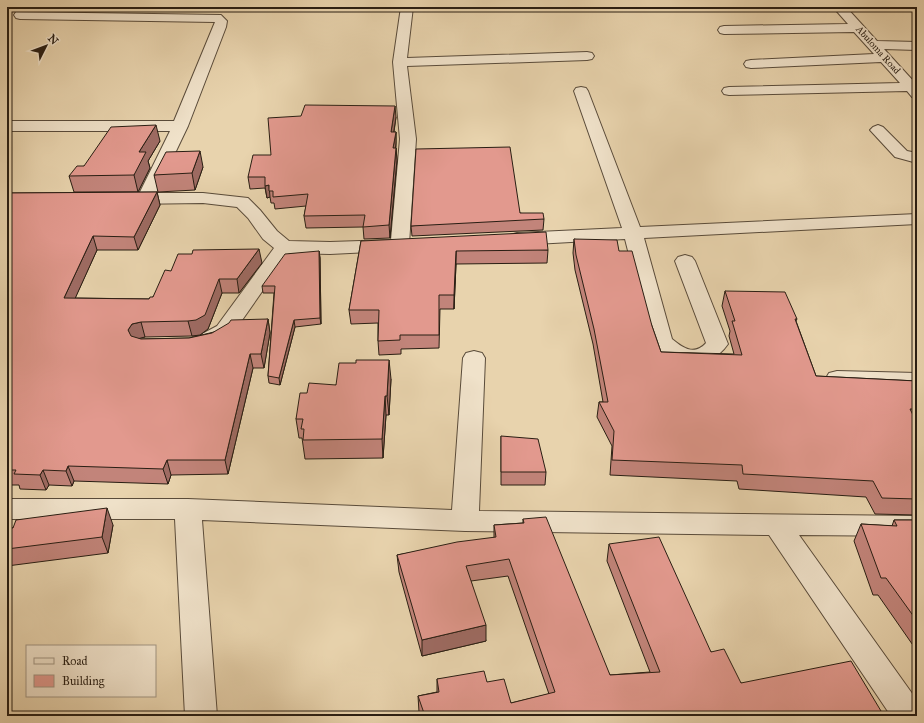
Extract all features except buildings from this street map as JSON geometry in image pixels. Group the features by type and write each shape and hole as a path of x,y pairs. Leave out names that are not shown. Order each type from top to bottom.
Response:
{"street":[{"path":"114,199 203,198 242,202 254,214 270,235 284,247 330,248 407,244 408,139 400,62 407,7"},
{"name":"Abuloma Road","path":"839,7 914,90"},
{"path":"20,14 217,18 221,21 220,27 180,126 145,199"},
{"path":"724,30 857,28"},
{"path":"873,46 917,46"},
{"path":"400,62 586,56"},
{"path":"751,64 885,58"},
{"path":"827,61 846,80"},
{"path":"728,91 914,90"},
{"path":"581,91 633,233 662,341 676,353 688,358 698,358 712,352 717,344 685,260"},
{"path":"7,126 180,126"},
{"path":"878,130 900,154 907,157 917,158"},
{"path":"501,239 917,220"},
{"path":"192,344 206,341 224,331 284,247"},
{"path":"465,521 474,358"},
{"path":"828,378 917,380"},
{"path":"7,509 188,509 465,521 917,526"},
{"path":"188,509 201,716"},
{"path":"777,525 905,710"}]}
